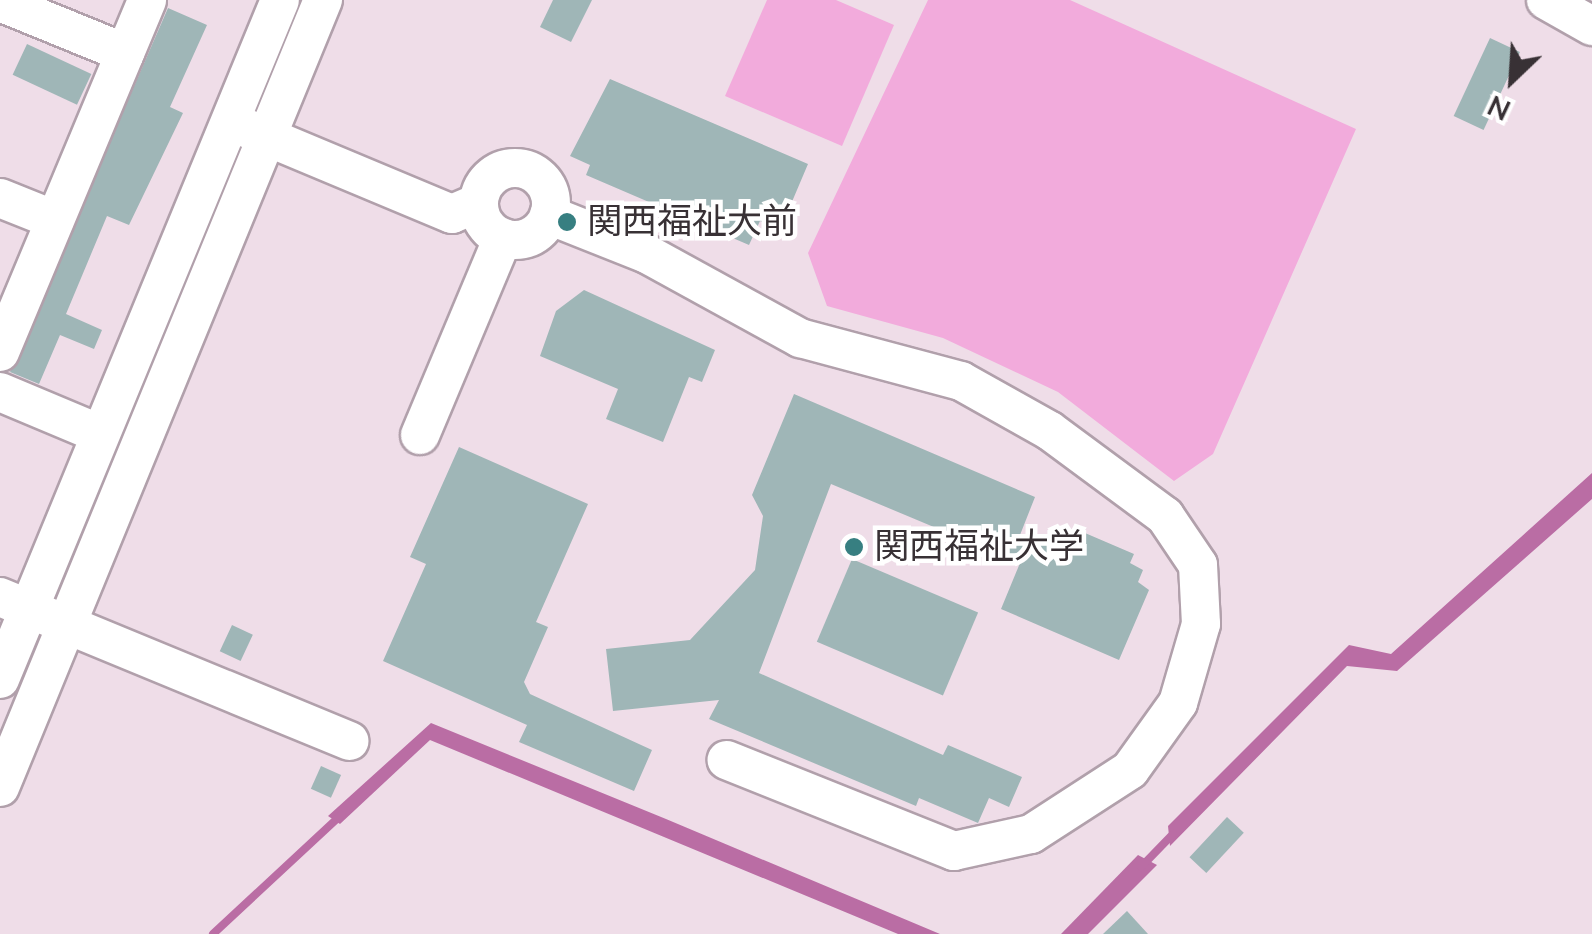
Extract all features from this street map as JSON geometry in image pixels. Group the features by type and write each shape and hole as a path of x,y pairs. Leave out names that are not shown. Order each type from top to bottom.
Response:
{"street":[{"path":"0,352 147,0"},
{"path":"0,679 15,603 100,434 280,0"},
{"path":"0,787 323,0"},
{"path":"1546,0 1592,26"},
{"path":"0,2 125,53"},
{"path":"230,121 452,214 478,203 494,173 518,167 548,187 549,215 528,238 503,238 485,225 478,203"},
{"path":"0,198 55,220"},
{"path":"549,215 648,254 800,338 962,381 1050,431 1165,516 1198,565 1201,624 1178,703 1130,770 1031,834 954,850 726,760"},
{"path":"420,435 503,238"},
{"path":"0,392 100,434"},
{"path":"15,603 350,741"}],"shaded area":[{"path":"767,0 836,0 894,25 842,146 725,96"},
{"path":"928,0 1070,0 1356,129 1213,454 1174,481 1058,392 943,338 827,306 808,253"},
{"path":"1592,473 1592,499 1397,671 1347,666 1170,846 1168,826 1349,645 1391,654"},
{"path":"431,723 940,934 898,934 430,740 340,824 328,816"},
{"path":"1138,855 1157,865 1088,934 1061,934"}],"building":[{"path":"553,0 592,0 571,42 540,27"},
{"path":"168,8 207,25 170,107 183,113 129,225 107,216 66,314 102,330 94,349 60,335 39,384 10,372"},
{"path":"1490,38 1520,52 1484,130 1454,116"},
{"path":"27,44 91,74 77,105 13,75"},
{"path":"610,79 808,164 780,230 760,221 749,245 586,175 590,165 570,156"},
{"path":"584,290 715,350 702,382 689,377 663,442 606,419 618,389 540,356 556,311"},
{"path":"794,394 1035,497 1020,535 1085,533 1134,554 1130,563 1143,570 1138,582 1149,590 1119,660 1001,609 1020,563 831,484 759,673 943,755 948,745 1022,777 1009,807 989,798 978,823 919,798 916,806 709,719 719,700 613,711 606,649 690,640 755,570 763,516 752,495"},
{"path":"459,447 588,504 536,622 548,627 524,682 530,694 652,750 634,791 519,742 527,725 383,661 426,564 410,557"},
{"path":"852,559 978,613 943,695 817,642"},
{"path":"232,625 253,635 241,661 220,651"},
{"path":"321,766 341,775 331,798 311,789"},
{"path":"1227,817 1244,833 1206,873 1189,857"},
{"path":"1127,911 1148,934 1103,934"}],"waterway":[{"path":"213,934 341,815"},
{"path":"1141,867 1173,834"}],"place":[{"name":"関西福祉大前","path":"567,222"},
{"name":"関西福祉大学","path":"854,547"}]}
